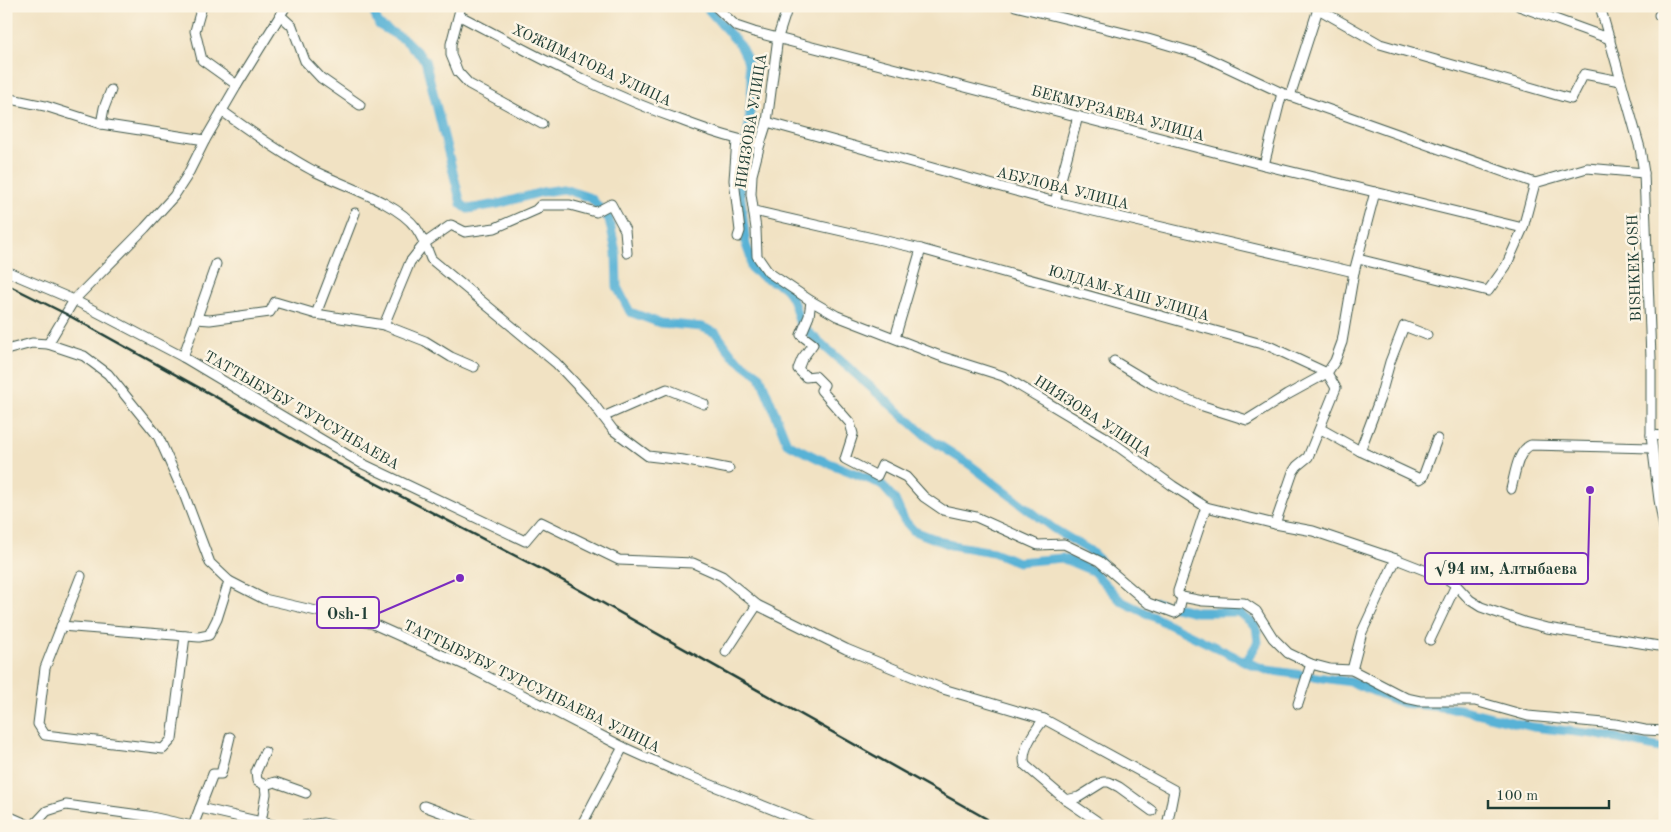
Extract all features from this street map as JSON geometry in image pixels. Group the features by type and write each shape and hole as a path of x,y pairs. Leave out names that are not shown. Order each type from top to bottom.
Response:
{"street":[{"path":"202,6 195,31 202,60 237,85"},
{"path":"48,344 74,300 174,196 188,176 205,140 237,85 286,6"},
{"name":"БЕКМУРЗАЕВА УЛИЦА","path":"715,6 736,26 1264,165 1523,228"},
{"name":"НИЯЗОВА УЛИЦА","path":"788,6 778,37 767,122 756,143 752,175 751,194 757,256 768,272 837,316 940,356 1003,376 1105,437 1173,486 1206,507 1313,531 1396,559 1456,585 1470,600 1481,607 1524,622 1547,628 1665,646"},
{"path":"1015,6 1200,54 1286,95 1535,184 1586,168 1644,173"},
{"path":"1519,6 1610,39"},
{"name":"BISHKEK-OSH","path":"1600,6 1640,148 1644,173 1651,358 1651,435 1662,500 1665,533"},
{"path":"1264,165 1317,7 1380,44 1571,99 1584,74 1620,81"},
{"path":"460,11 451,44 451,55 458,72 469,84 542,124"},
{"name":"ХОЖИМАТОВА УЛИЦА","path":"460,11 563,70 647,108 740,141 756,143"},
{"path":"280,15 292,26 305,61 321,78 360,105"},
{"path":"101,124 104,108 111,90"},
{"path":"6,98 46,106 101,124 205,140"},
{"path":"222,112 313,170 392,208 414,226 425,243 431,259 556,363 589,398 613,430 648,456 683,460 729,469"},
{"path":"1055,202 1078,116"},
{"name":"АБУЛОВА УЛИЦА","path":"767,122 1055,202 1354,272"},
{"path":"738,237 740,231 734,180 740,141"},
{"path":"1358,258 1488,291 1506,266 1523,228 1535,184"},
{"path":"1114,361 1162,388 1203,406 1247,420 1327,373 1335,361 1342,342 1354,272 1375,192"},
{"path":"384,325 410,262 425,243 451,225 465,232 495,228 536,210 541,205 570,206 596,212 611,204 624,230 627,253"},
{"name":"ЮЛДАМ-ХАШ УЛИЦА","path":"754,211 921,248 1269,346 1327,373"},
{"path":"316,314 355,213"},
{"path":"895,338 921,248"},
{"path":"183,358 216,264"},
{"name":"ТАТТЫБУБУ ТУРСУНБАЕВА","path":"6,271 74,300 183,358 361,463 525,541 541,522 619,560 693,564 722,576 757,605"},
{"path":"811,301 809,316 801,335 814,344 802,359 798,369 806,377 815,376 824,385 821,390 850,423 853,434 845,459 877,476 882,465 906,477 924,497 943,510 976,517 1038,545 1064,544 1099,561 1148,603 1176,613 1181,604 1178,591 1206,507"},
{"path":"196,319 210,320 270,312 275,302 316,314 384,325 425,342 451,357 474,367"},
{"path":"1360,451 1404,326 1427,335"},
{"name":"ТАТТЫБУБУ ТУРСУНБАЕВА УЛИЦА","path":"6,350 32,343 48,344 84,356 108,374 158,436 184,494 210,563 229,581 264,599 373,624 469,667 623,747 674,770 814,826"},
{"path":"1275,524 1293,472 1308,457 1321,429 1336,388 1327,373"},
{"path":"603,417 667,389 704,404"},
{"path":"1321,429 1360,451 1420,479 1423,477 1437,439"},
{"path":"1651,435 1665,436"},
{"path":"1511,489 1521,454 1525,448 1531,445 1652,448"},
{"path":"1352,670 1362,632 1396,559"},
{"path":"81,576 45,668 38,724 45,735 163,748 172,739 185,636"},
{"path":"61,626 199,638 209,635 229,581"},
{"path":"1430,640 1456,585"},
{"path":"1181,604 1203,600 1239,602 1250,606 1256,611 1280,646 1310,667 1352,670 1397,694 1420,701 1475,701 1528,716 1615,724 1645,730 1665,731"},
{"path":"726,652 757,605 846,649 943,689 1044,719 1174,790 1166,826"},
{"path":"1298,704 1310,667"},
{"path":"1044,719 1023,759 1025,765 1066,800 1104,826"},
{"path":"6,815 32,826 48,811 66,805 147,816 192,826 213,774 221,774 230,737"},
{"path":"581,826 623,747"},
{"path":"265,752 256,772 257,781 265,785 275,782 306,793"},
{"path":"1066,800 1079,797 1103,782 1109,782 1119,787 1152,812"},
{"path":"261,822 266,794 265,785"},
{"path":"424,806 478,826"},
{"path":"200,808 280,826"},
{"path":"303,826 324,823 336,826"}],"waterway":[{"path":"371,6 379,25 405,40 425,60 461,204 468,209 498,204 542,192 564,189 591,198 609,219 616,252 617,287 630,312 660,323 702,327 716,333 733,356 760,376 787,443 819,459 881,484 895,500 904,520 914,531 951,545 993,552 1018,562 1062,558 1093,571 1121,601 1246,662 1267,670 1351,682 1403,703 1460,709 1533,727 1594,734 1665,749"},
{"path":"705,6 740,45 747,59 752,83 749,124 739,181 746,245 751,258 751,268 758,274 782,286 794,304 800,325 931,440 969,464 1054,529 1089,550 1101,561"},
{"path":"1154,602 1196,612 1238,612 1256,626 1258,642 1246,662"}],"railway":[{"path":"6,284 66,314 308,448 560,579 987,819"}],"place":[{"name":"√94 им, Алтыбаева","path":"1590,490"},
{"name":"Osh-1","path":"460,578"}]}
